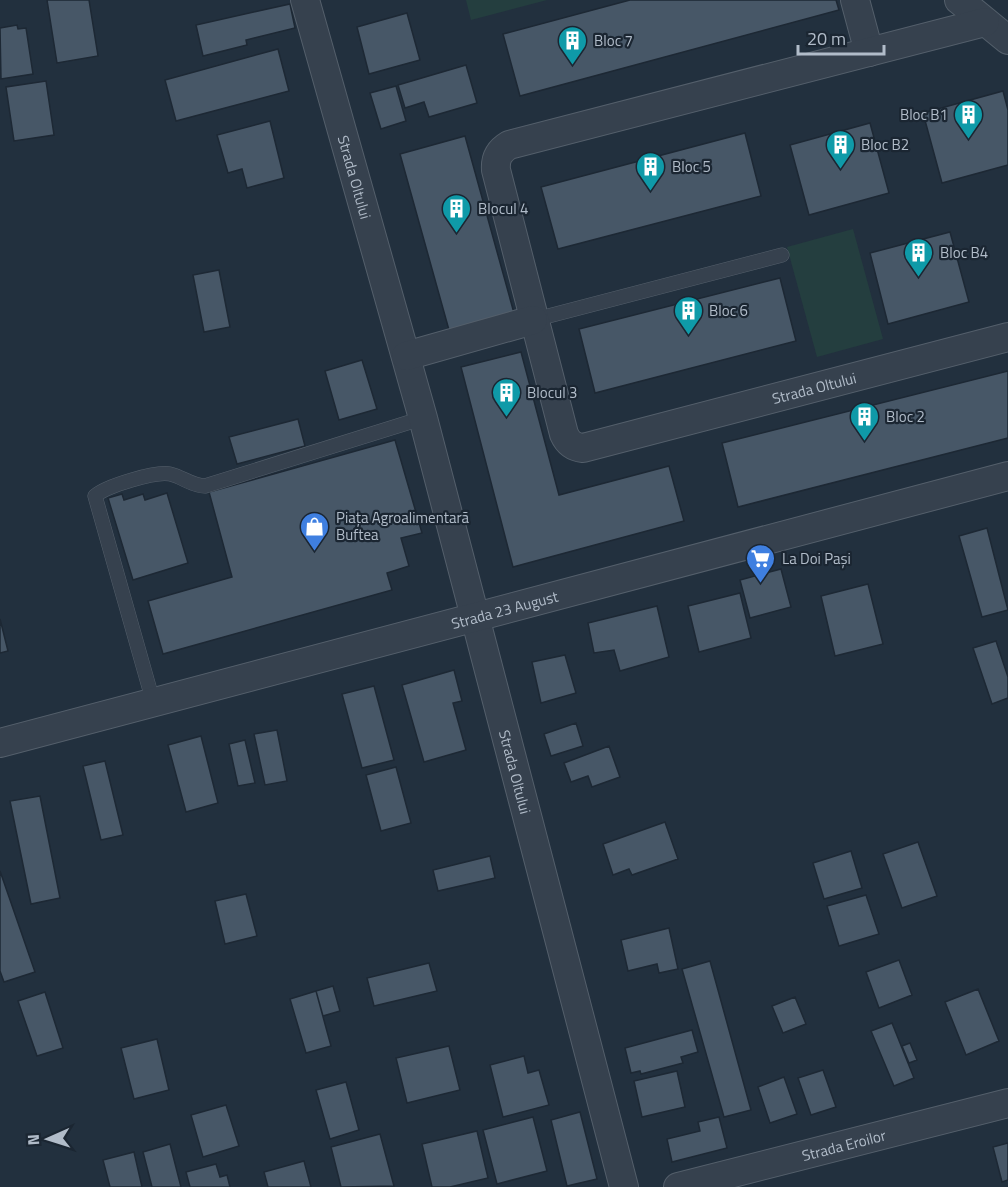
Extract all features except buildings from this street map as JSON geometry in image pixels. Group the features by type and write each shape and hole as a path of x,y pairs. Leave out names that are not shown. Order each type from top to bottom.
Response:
{"street":[{"name":"Strada Oltului","path":"305,0 477,617 624,1187"},
{"path":"855,0 869,52 985,22"},
{"path":"959,0 1008,40"},
{"name":"Strada Oltului","path":"869,52 510,145 501,150 495,160 495,170 564,434 568,442 575,447 584,448 1008,337"},
{"path":"406,356 533,320"},
{"name":"Strada 23 August","path":"0,743 1008,476"},
{"name":"Strada Eroilor","path":"678,1187 1008,1103"}],"lane":[{"path":"533,320 782,255"},
{"path":"153,701 95,496 104,488 168,473 195,486 205,486 423,418"}],"green space":[{"path":"466,0 547,0 471,20"},
{"path":"853,229 883,339 817,357 787,247"}],"place":[{"name":"Bloc 7","path":"573,66"},
{"name":"Bloc B1","path":"969,140"},
{"name":"Bloc B2","path":"840,170"},
{"name":"Bloc 5","path":"651,192"},
{"name":"Blocul 4","path":"457,234"},
{"name":"Bloc B4","path":"919,278"},
{"name":"Bloc 6","path":"688,336"},
{"name":"Blocul 3","path":"506,418"},
{"name":"Bloc 2","path":"865,442"},
{"name":"Piața Agroalimentară Buftea","path":"315,552"},
{"name":"La Doi Pași","path":"761,584"}]}
